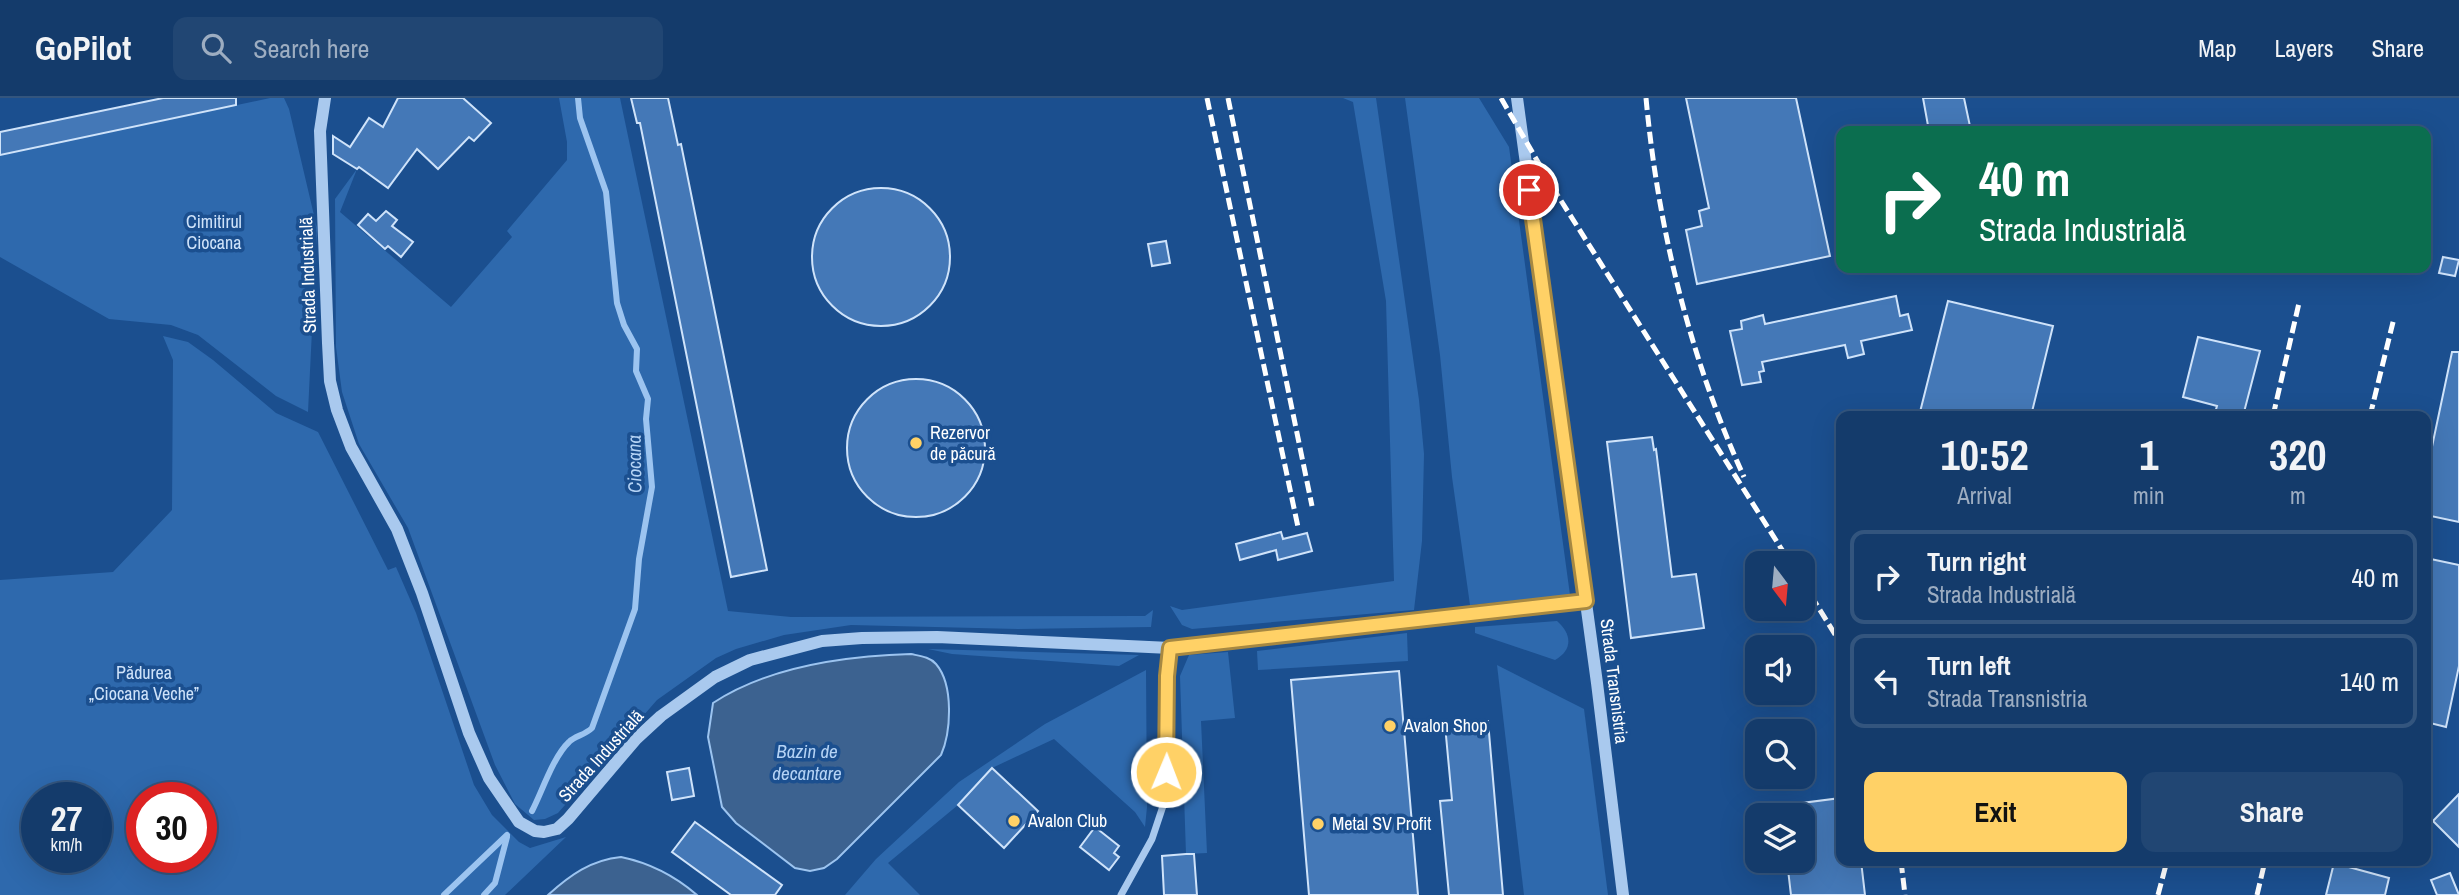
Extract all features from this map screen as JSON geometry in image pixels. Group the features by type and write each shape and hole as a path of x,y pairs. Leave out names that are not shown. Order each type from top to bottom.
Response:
{"street":[{"name":"Strada Industrială","path":"325,98 320,131 328,343 330,381 337,410 351,447 397,529 422,593 461,710 489,778 519,822 534,831 557,829 580,806 636,739 661,716 715,677 751,660 822,641 937,637 1170,648 1586,601"},
{"name":"Strada Transnistria","path":"1517,98 1623,895"},
{"path":"1122,895 1152,839 1166,797 1167,676 1170,648"}],"green space":[{"name":"Cimitirul Ciocana","path":"270,98 284,98 289,109 317,228 308,412 276,396 198,335 171,325 109,319 0,257 0,155"},
{"path":"559,98 620,98 728,611 791,617 1145,616 1153,610 1151,627 1019,629 851,625 784,635 736,649 716,658 657,700 558,813 545,819 534,820 515,804 495,765 408,528 359,444 342,392 336,347 335,199 357,169 340,212 451,307 512,237 507,231 567,160 567,142"},
{"path":"1343,98 1376,98 1419,400 1424,454 1422,541 1414,610 1192,629 1182,625 1170,606 1182,610 1394,581 1386,301 1353,102"},
{"path":"1405,98 1479,98 1509,147 1570,595 1470,605"},
{"name":"Pădurea „Ciocana Veche”","path":"163,336 188,342 276,413 318,432 388,570 396,567 416,613 474,785 492,815 519,842 530,848 566,837 505,895 0,895 0,580 113,572 172,510 173,360"},
{"path":"1557,621 1566,631 1568,642 1565,652 1555,660 1475,633 1475,627"},
{"path":"1407,633 1408,661 1258,670 1257,651"},
{"path":"928,649 1139,655 1119,666 952,654"},
{"path":"1228,652 1235,718 1201,721 1207,853 1186,854 1180,676 1189,655"},
{"path":"1497,665 1584,709 1608,895 1524,895"},
{"path":"1146,670 1145,827 1135,812 1054,739 992,768 958,805 888,863 920,895 845,895 876,859 959,782 1045,724"}],"water":[{"name":"Bazin de decantare","path":"911,654 934,662 946,684 949,722 941,755 837,859 824,868 810,871 795,868 736,823 722,807 708,737 713,703 758,680 808,665 860,657"},
{"path":"621,857 662,871 697,895 548,895 582,870 600,861"}],"building":[{"path":"163,98 236,98 236,105 0,155 0,132"},
{"path":"398,98 463,98 491,123 474,141 469,137 438,169 417,149 388,188 359,167 357,169 333,154 333,136 350,147 369,118 383,127"},
{"path":"631,98 668,98 678,145 681,144 767,570 731,577 640,123 637,123"},
{"path":"1686,98 1796,98 1830,256 1697,284 1686,230 1702,226 1699,211 1709,208"},
{"path":"1923,98 1964,98 1970,126 1928,126"},
{"path":"881,188 907,193 930,208 945,231 950,257 945,283 930,306 907,321 881,326 855,321 832,306 817,283 812,257 817,231 832,208 855,193"},
{"path":"386,211 397,220 392,226 413,242 401,257 388,246 385,249 358,225 368,214 376,221"},
{"path":"1166,241 1170,263 1152,266 1148,244"},
{"path":"2443,257 2459,260 2455,276 2439,273"},
{"path":"1896,296 1900,316 1908,314 1912,330 1861,341 1864,354 1848,358 1845,345 1762,362 1764,371 1759,372 1761,382 1742,385 1730,331 1742,329 1741,321 1763,315 1765,324"},
{"path":"1948,301 2053,326 2032,411 1920,411"},
{"path":"2198,337 2260,351 2244,411 2216,411 2217,406 2183,397"},
{"path":"2452,352 2459,352 2459,522 2431,516 2431,451"},
{"name":"Rezervor de păcură","path":"916,379 942,384 965,399 980,422 985,448 980,474 965,497 942,512 916,517 890,512 867,497 852,474 847,448 852,422 867,399 890,384"},
{"path":"1652,437 1654,450 1656,449 1672,577 1696,574 1704,628 1631,638 1607,442"},
{"path":"1281,532 1283,539 1307,533 1312,551 1278,560 1276,550 1240,560 1236,544"},
{"path":"2431,559 2459,565 2459,666 2446,727 2431,723"},
{"path":"1399,671 1418,895 1309,895 1291,680"},
{"path":"1488,721 1503,895 1449,895 1440,801 1452,800 1445,725"},
{"path":"689,768 694,796 672,800 667,772"},
{"path":"992,768 1038,811 1004,848 958,805"},
{"path":"2459,794 2459,847 2433,821"},
{"path":"1836,799 1836,866 1862,866 1865,895 1791,895 1788,873 1815,873 1815,803 1802,803"},
{"path":"695,822 782,885 775,895 731,895 672,852"},
{"path":"1095,827 1119,846 1114,853 1119,857 1109,870 1080,847"},
{"path":"1194,854 1197,895 1164,895 1162,856"},
{"path":"2333,866 2345,866 2389,878 2385,895 2326,895"},
{"path":"2450,873 2459,895 2437,895 2431,880"}],"waterway":[{"name":"Ciocana","path":"532,811 563,748 592,728 635,609 639,559 652,487 646,419 648,399 636,371 637,349 624,325 617,303 606,192 580,118 578,98"},
{"name":"Ciocana","path":"444,895 507,835"},
{"path":"484,895 495,883 507,837"}],"railway":[{"path":"1207,98 1298,527"},
{"path":"1228,98 1312,506"},
{"path":"1501,98 1553,188 1783,551"},
{"path":"1646,98 1659,196 1679,292 1708,386 1744,477"},
{"path":"2274,411 2299,303"},
{"path":"2371,411 2394,318"},
{"path":"1815,602 1836,636"},
{"path":"1902,866 1905,895"},
{"path":"2158,895 2166,866"},
{"path":"2257,895 2264,866"}],"place":[{"name":"Rezervor de păcură","path":"916,443"},
{"name":"Avalon Shop","path":"1390,726"},
{"name":"Avalon Club","path":"1014,821"},
{"name":"Metal SV Profit","path":"1318,824"}],"route":[{"path":"1166,772 1170,648 1586,601 1529,190"}]}
